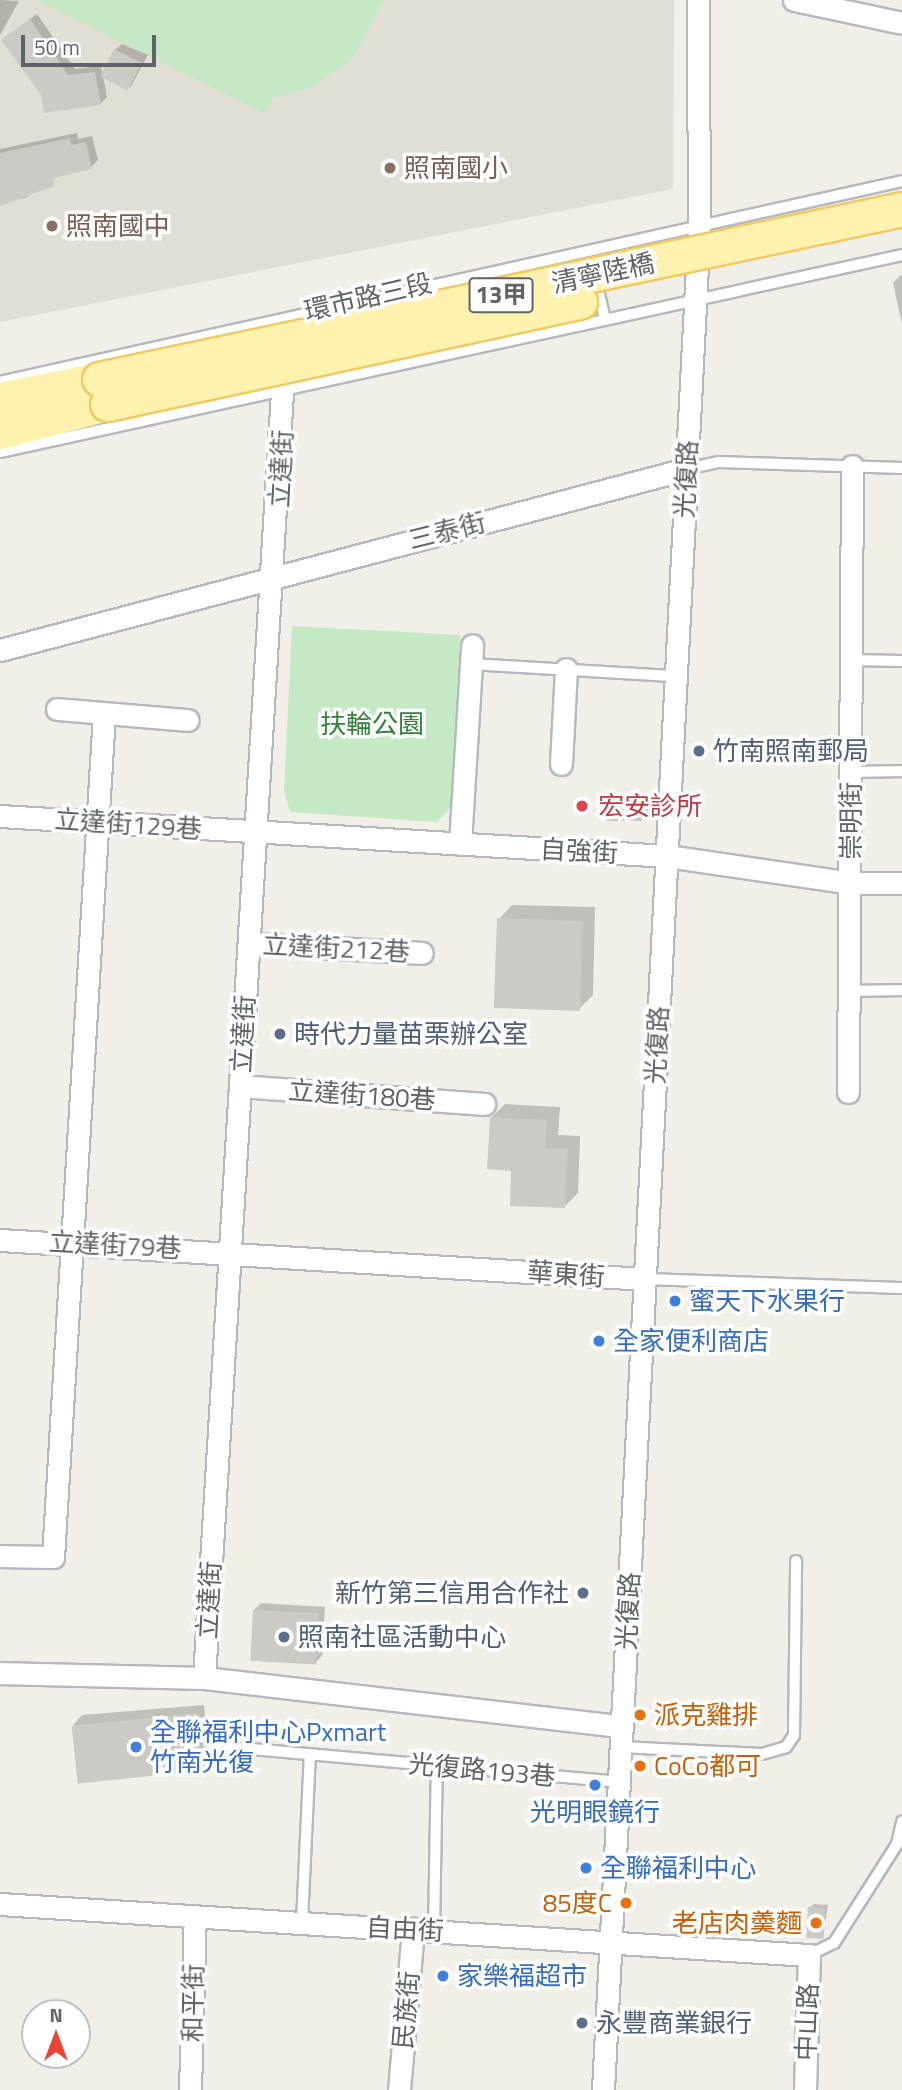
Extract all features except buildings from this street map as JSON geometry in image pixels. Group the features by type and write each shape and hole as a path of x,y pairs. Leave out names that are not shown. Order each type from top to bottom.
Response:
{"main road":[{"name":"清寧陸橋","path":"103,392 902,209"},
{"name":"清寧陸橋","path":"103,392 902,232"},
{"name":"13甲","path":"0,399 103,392"},
{"name":"13甲","path":"0,432 103,392"}],"street":[{"name":"光復路","path":"603,2090 699,224 698,0"},
{"path":"794,0 902,23"},
{"name":"立達街","path":"204,1678 255,832 274,575 282,391"},
{"name":"崇明街","path":"848,1092 851,991 852,466"},
{"name":"三泰街","path":"0,650 274,575 686,469"},
{"path":"460,844 472,654"},
{"path":"561,764 566,669"},
{"path":"57,709 188,720"},
{"path":"0,1556 53,1557 104,714"},
{"name":"立達街129巷","path":"0,816 255,832"},
{"name":"自強街","path":"255,832 667,856 851,883 902,883"},
{"name":"立達街212巷","path":"248,943 422,953"},
{"name":"立達街180巷","path":"240,1086 484,1104"},
{"name":"立達街79巷","path":"0,1240 230,1252"},
{"name":"華東街","path":"230,1252 645,1279"},
{"path":"0,1673 204,1678 622,1736"},
{"name":"自由街","path":"0,1904 809,1955"},
{"name":"和平街","path":"190,2090 195,1916"},
{"name":"民族街","path":"399,2090 413,1929"},
{"name":"中山路","path":"804,2090 809,1955"}],"lane":[{"name":"環市路三段","path":"0,382 588,248 902,181"},
{"path":"588,248 605,319"},
{"path":"563,254 581,325"},
{"path":"0,452 695,298 902,255"},
{"name":"三泰街","path":"686,469 719,461 902,468"},
{"path":"472,654 566,669 676,676"},
{"path":"851,660 902,661"},
{"path":"851,772 902,771"},
{"path":"851,991 902,990"},
{"name":"華東街","path":"645,1279 902,1288"},
{"path":"622,1736 762,1754 786,1747 794,1735 796,1561"},
{"name":"光復路193巷","path":"218,1746 620,1782"},
{"path":"302,1922 310,1754"},
{"path":"434,1930 437,1765"},
{"path":"809,1955 834,1944 897,1844 902,1822"}],"shaded area":[{"path":"0,0 674,0 673,189 0,322"}],"green space":[{"path":"36,0 384,0 352,60 307,89 272,98 266,114"},
{"name":"扶輪公園","path":"292,626 460,635 452,807 437,822 290,812 284,791"}],"place":[{"name":"照南國小","path":"390,168"},
{"name":"照南國中","path":"52,226"},
{"name":"竹南照南郵局","path":"699,751"},
{"name":"宏安診所","path":"582,806"},
{"name":"時代力量苗栗辦公室","path":"280,1034"},
{"name":"蜜天下水果行","path":"675,1301"},
{"name":"全家便利商店","path":"599,1341"},
{"name":"新竹第三信用合作社","path":"583,1593"},
{"name":"照南社區活動中心","path":"284,1637"},
{"name":"派克雞排","path":"640,1715"},
{"name":"全聯福利中心Pxmart 竹南光復","path":"136,1747"},
{"name":"CoCo都可","path":"640,1766"},
{"name":"光明眼鏡行","path":"595,1785"},
{"name":"全聯福利中心","path":"586,1868"},
{"name":"85度C","path":"626,1903"},
{"name":"老店肉羮麵","path":"816,1923"},
{"name":"家樂福超市","path":"443,1976"},
{"name":"永豐商業銀行","path":"582,2023"}]}
